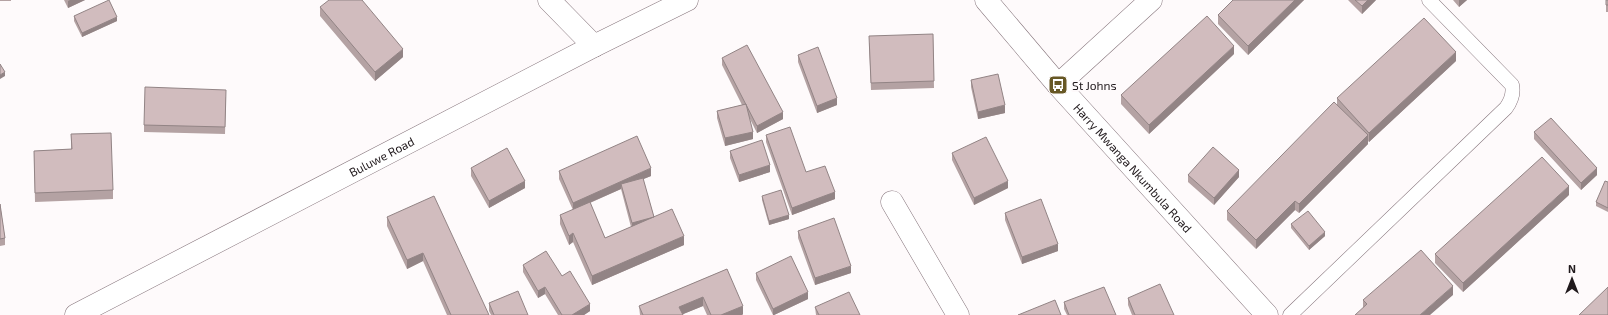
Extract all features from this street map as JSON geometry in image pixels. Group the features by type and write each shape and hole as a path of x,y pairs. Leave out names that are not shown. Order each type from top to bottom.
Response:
{"street":[{"path":"549,0 594,46"},
{"name":"Buluwe Road","path":"76,315 594,46 687,0"},
{"name":"Harry Mwanga Nkumbula Road","path":"986,0 1058,85 1267,315"},
{"path":"1058,85 1150,0"},
{"path":"892,202 958,315"}],"lane":[{"path":"1290,315 1500,114 1511,101 1513,91 1512,85 1429,0"}],"building":[{"path":"109,0 117,17 82,33 74,16"},
{"path":"329,0 362,0 403,49 375,72 320,7"},
{"path":"1233,0 1295,0 1248,46 1218,15"},
{"path":"1355,0 1368,0 1362,6"},
{"path":"1207,16 1234,46 1149,125 1121,95"},
{"path":"1424,18 1456,52 1369,133 1337,98"},
{"path":"933,34 934,81 871,83 869,36"},
{"path":"747,45 783,112 757,126 722,58"},
{"path":"818,47 837,98 817,106 798,55"},
{"path":"0,64 5,72 0,75"},
{"path":"998,74 1005,105 978,112 971,80"},
{"path":"145,87 226,90 225,127 144,125"},
{"path":"1334,102 1368,135 1299,204 1295,201 1256,240 1227,211"},
{"path":"746,104 753,132 725,138 717,111"},
{"path":"1551,118 1597,168 1581,183 1534,132"},
{"path":"790,127 806,172 825,166 835,192 792,208 766,135"},
{"path":"111,133 113,190 35,193 34,151 72,149 71,134"},
{"path":"637,136 651,168 573,203 559,171"},
{"path":"986,137 1008,181 974,198 952,153"},
{"path":"762,140 770,165 739,175 730,151"},
{"path":"1213,147 1239,170 1214,198 1188,175"},
{"path":"507,148 525,181 489,201 471,168"},
{"path":"1542,157 1569,186 1463,283 1435,254"},
{"path":"643,178 654,217 632,223 621,184"},
{"path":"1605,181 1608,182 1608,208 1596,202"},
{"path":"781,190 789,215 769,221 762,196"},
{"path":"434,196 489,315 451,315 423,253 407,260 387,217"},
{"path":"1041,199 1058,244 1022,257 1005,213"},
{"path":"590,202 605,238 672,209 684,236 592,276 573,233 569,236 560,215"},
{"path":"0,204 5,238 0,239"},
{"path":"1308,211 1325,232 1309,246 1291,224"},
{"path":"834,218 851,266 815,278 798,231"},
{"path":"1421,250 1453,286 1420,315 1355,315 1367,304 1363,300"},
{"path":"546,251 562,276 570,271 590,304 572,315 562,315 545,287 538,291 523,265"},
{"path":"791,256 808,292 773,309 756,273"},
{"path":"727,269 743,306 721,315 711,315 703,297 679,307 683,315 643,315 639,306"},
{"path":"1160,284 1174,315 1135,315 1128,298"},
{"path":"1104,287 1116,315 1069,315 1064,302"},
{"path":"1608,287 1608,315 1579,315"},
{"path":"518,291 528,315 494,315 489,303"},
{"path":"849,292 860,315 819,315 815,307"},
{"path":"1055,300 1061,315 1018,315"}],"place":[{"name":"St Johns","path":"1058,85"}]}
